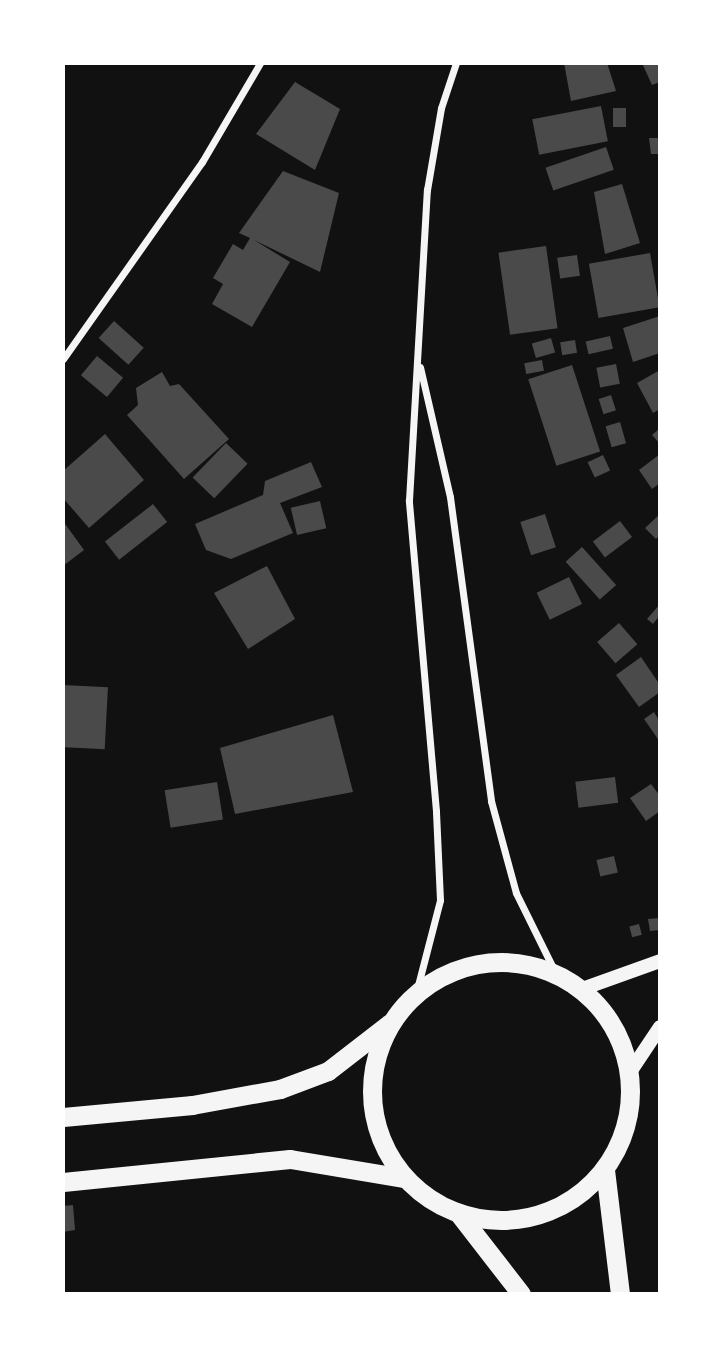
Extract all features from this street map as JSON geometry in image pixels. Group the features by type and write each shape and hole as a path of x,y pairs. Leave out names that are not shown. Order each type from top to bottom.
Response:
{"highway":[{"path":"63,1117 192,1105 280,1089 328,1071 391,1023 416,993 458,968 507,961 555,972 582,989 614,1025 630,1072 628,1120 605,1170 564,1206 512,1221 459,1214"},
{"path":"391,1023 375,1061 372,1102 382,1142 404,1178"},
{"path":"63,1182 290,1159 404,1178 459,1214 521,1294"},
{"path":"605,1170 620,1294"}],"main road":[{"path":"582,989 660,961"},
{"path":"630,1072 660,1027"}],"street":[{"path":"63,359 202,162 260,63"},
{"path":"416,993 440,900 436,811 409,500 427,190 441,108 456,63"},
{"path":"418,359 450,497 491,801 516,893 555,972"}],"building":[{"path":"564,63 607,63 616,91 571,101"},
{"path":"642,63 660,63 660,82 652,85"},
{"path":"295,82 340,109 315,170 256,134"},
{"path":"601,106 608,141 539,155 532,119"},
{"path":"613,108 626,108 626,127 613,127"},
{"path":"649,138 660,138 660,154 651,154"},
{"path":"606,147 614,170 553,191 545,168"},
{"path":"283,171 339,193 320,272 254,240 290,262 252,327 212,304 223,284 213,278 233,244 243,250 250,238 239,233"},
{"path":"622,184 640,243 605,254 594,192"},
{"path":"546,246 558,328 510,335 498,253"},
{"path":"650,253 660,307 598,318 589,264"},
{"path":"577,255 580,276 560,279 557,258"},
{"path":"660,316 660,353 633,362 623,328"},
{"path":"114,321 144,348 128,365 99,338"},
{"path":"610,336 613,349 589,354 586,342"},
{"path":"551,338 555,352 536,358 532,344"},
{"path":"575,340 577,353 562,355 560,342"},
{"path":"97,356 123,378 107,397 81,375"},
{"path":"542,360 544,371 526,374 524,363"},
{"path":"616,364 620,384 600,387 596,368"},
{"path":"572,365 600,452 556,466 528,379"},
{"path":"660,370 660,409 653,413 637,383"},
{"path":"162,372 170,386 179,384 229,439 184,479 127,415 138,405 136,388"},
{"path":"611,395 616,410 604,414 599,399"},
{"path":"620,422 626,443 612,447 606,426"},
{"path":"660,428 660,444 652,435"},
{"path":"105,434 144,480 89,528 63,498 63,471"},
{"path":"226,443 248,464 214,498 193,478"},
{"path":"660,454 660,483 652,489 639,470"},
{"path":"603,455 610,470 595,478 588,462"},
{"path":"311,462 322,487 280,503 293,533 231,559 206,550 195,524 263,495 265,481"},
{"path":"320,501 326,528 297,535 291,508"},
{"path":"153,504 167,522 119,560 105,542"},
{"path":"545,514 556,547 531,555 520,522"},
{"path":"660,514 660,535 656,539 645,528"},
{"path":"63,521 84,550 63,566"},
{"path":"620,521 632,537 605,557 593,541"},
{"path":"582,547 616,585 600,600 566,562"},
{"path":"267,566 295,619 248,649 214,593"},
{"path":"569,577 582,604 550,620 537,593"},
{"path":"660,604 660,615 653,624 647,619"},
{"path":"619,623 637,644 615,663 597,642"},
{"path":"641,657 660,685 660,692 639,707 616,675"},
{"path":"63,685 108,687 105,749 63,747"},
{"path":"654,712 660,722 660,742 644,719"},
{"path":"333,715 353,792 235,814 220,748"},
{"path":"615,777 618,803 578,808 575,782"},
{"path":"217,782 223,820 171,828 165,790"},
{"path":"651,784 660,796 660,811 646,821 630,798"},
{"path":"614,856 618,873 600,877 596,860"},
{"path":"660,918 660,930 650,931 648,919"},
{"path":"639,924 642,935 632,937 629,927"},
{"path":"73,1205 75,1230 63,1232 63,1206"}]}
